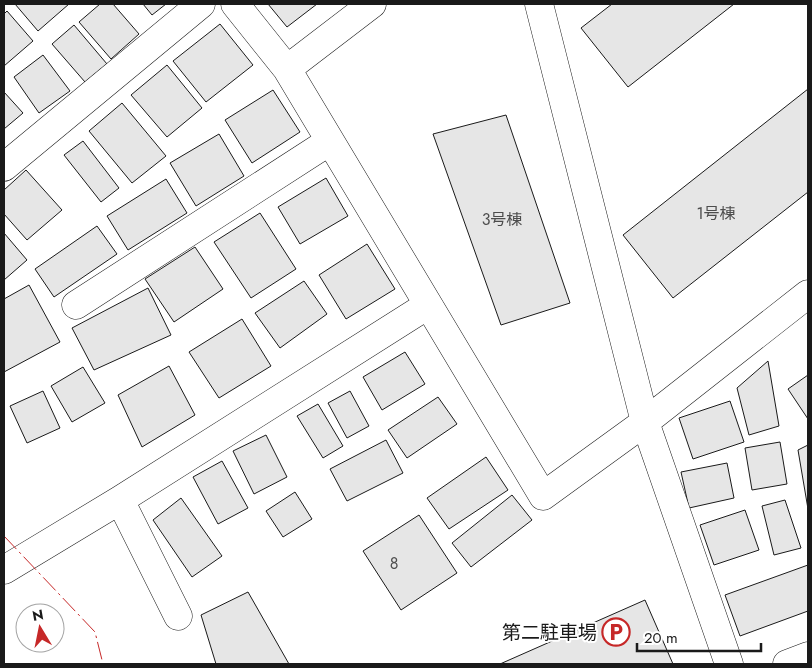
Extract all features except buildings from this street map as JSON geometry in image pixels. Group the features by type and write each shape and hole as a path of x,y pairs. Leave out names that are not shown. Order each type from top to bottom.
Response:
{"street":[{"path":"4,167 201,4"},
{"path":"235,4 287,69 543,496 645,422 808,294"},
{"path":"287,69 372,4"},
{"path":"539,4 645,422 730,664"},
{"path":"76,305 330,141"},
{"path":"4,570 120,500 428,305"},
{"path":"120,500 178,616"},
{"path":"786,664 808,656"}],"power":[{"path":"4,536 95,632 103,664"}],"place":[{"name":"第二駐車場","path":"616,632"}]}
